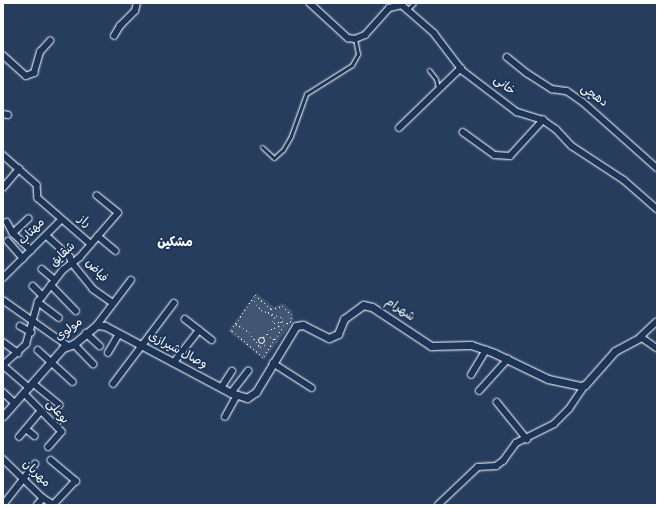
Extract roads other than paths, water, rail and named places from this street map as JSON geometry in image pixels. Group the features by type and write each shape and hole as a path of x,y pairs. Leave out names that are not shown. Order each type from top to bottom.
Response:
{"street":[{"path":"114,36 120,26 135,11 137,3"},
{"path":"310,3 348,38 355,39 365,35 389,8 402,5 406,10"},
{"name":"خانی","path":"406,10 434,33 461,68 517,112 544,120 572,146 624,180 657,209"},
{"path":"3,55 26,76 34,73 40,52 50,41"},
{"name":"دهچی","path":"507,57 527,73 552,89 567,91 583,102 657,168"},
{"path":"399,128 438,88 461,68"},
{"path":"463,132 494,155 510,156 544,120"},
{"name":"راز","path":"3,155 37,185 38,198 61,220 91,244"},
{"path":"3,188 19,169"},
{"name":"شقایق","path":"3,365 18,353 26,344 31,332 38,302 63,270 73,264 118,213 97,196"},
{"path":"13,233 28,219"},
{"name":"مهتاب","path":"3,278 47,236 61,220"},
{"path":"7,222 13,233 31,250"},
{"name":"فیاض","path":"47,236 70,257 73,264 93,289 113,303"},
{"path":"98,236 116,251"},
{"path":"8,241 23,258"},
{"path":"42,269 76,311"},
{"name":"مولوی","path":"3,416 70,344 97,325 131,280"},
{"path":"32,286 43,296"},
{"path":"3,300 70,344 93,364"},
{"path":"38,302 59,318"},
{"path":"113,384 174,303"},
{"name":"شهرام","path":"247,398 252,397 296,326 303,325 329,338 338,334 344,319 362,305 372,307 431,346 471,345 508,359 548,379 585,385"},
{"path":"185,319 212,340"},
{"path":"438,505 478,467 496,466 503,461 516,443 527,439 554,424 569,409 585,385 615,351 641,337 657,322"},
{"name":"وصال شیرازی","path":"97,325 105,326 175,361 221,388 247,398"},
{"path":"20,326 31,332"},
{"path":"175,361 199,330"},
{"path":"86,334 100,346"},
{"path":"108,353 119,334"},
{"path":"641,337 657,348"},
{"path":"3,342 18,353"},
{"path":"38,350 74,382"},
{"path":"471,375 486,350"},
{"path":"479,391 508,359"},
{"path":"273,363 312,388"},
{"path":"3,365 29,388 60,405"},
{"path":"225,417 234,394 248,370"},
{"path":"221,388 232,371"},
{"name":"بوعلی","path":"29,388 41,411 62,432 49,447"},
{"path":"3,392 15,403"},
{"path":"497,402 527,439"},
{"path":"19,437 41,411"},
{"path":"26,429 35,436"},
{"name":"مهربان","path":"3,459 43,498 54,505"},
{"path":"51,460 76,481 54,505"},
{"path":"3,505 24,480 34,464"},
{"path":"37,505 43,498"}],"lane":[{"path":"406,10 414,3"},
{"path":"262,147 274,158 283,150 291,136 306,94 352,65 358,54 355,39"},
{"path":"428,70 436,79 438,88"}],"district":[{"name":"مشکین","path":"175,244"}]}
